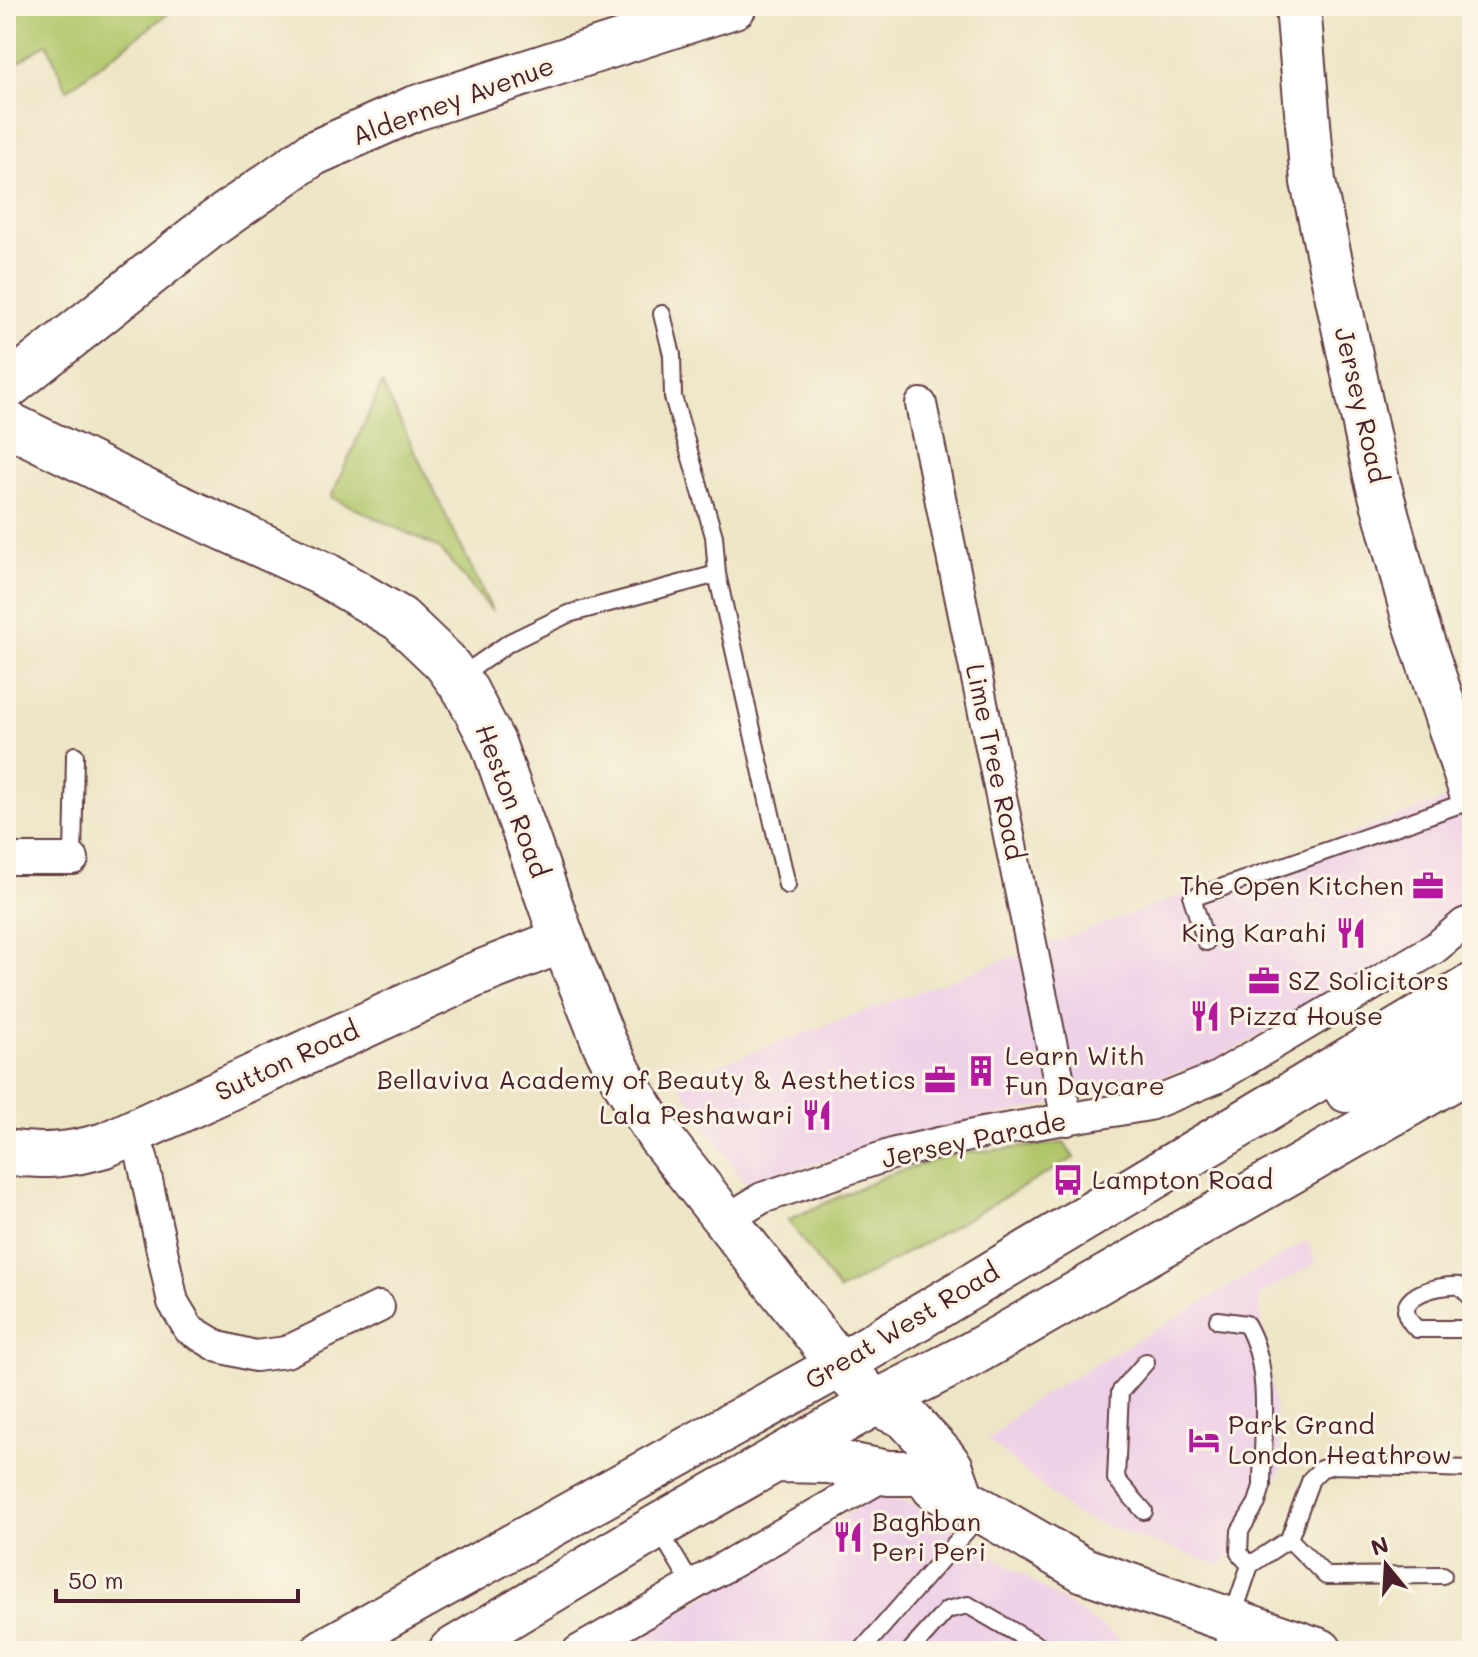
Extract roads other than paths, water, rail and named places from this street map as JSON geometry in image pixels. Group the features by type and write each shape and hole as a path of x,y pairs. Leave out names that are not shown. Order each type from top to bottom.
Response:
{"main road":[{"name":"Alderney Avenue","path":"6,388 210,226 312,154 413,109 734,6"},
{"name":"Jersey Road","path":"1298,6 1313,182 1369,446 1414,617 1472,793"},
{"name":"Heston Road","path":"6,423 324,574 371,600 424,640 458,678 493,743 563,940 605,1044 640,1109 840,1365 875,1403"},
{"name":"Sutton Road","path":"6,1152 69,1154 105,1145 472,976 563,940"},
{"name":"Great West Road","path":"324,1651 840,1365 1472,986"},
{"path":"1250,1118 1355,1088 1472,1027"},
{"name":"Great West Road","path":"452,1651 657,1527 875,1403 970,1355 1466,1076"},
{"path":"875,1403 881,1428 903,1473"},
{"path":"875,1403 905,1416 951,1468 972,1506"},
{"path":"777,1460 829,1461 903,1473 972,1506 1084,1570 1227,1636 1320,1651"}],"street":[{"name":"Lime Tree Road","path":"921,404 1067,1120"},
{"path":"6,859 73,859"},
{"name":"Jersey Parade","path":"726,1220 762,1198 895,1153 982,1133 1149,1105 1216,1078 1435,948 1472,921"},
{"path":"1216,1078 1250,1118"},
{"path":"131,1133 142,1157 173,1302 189,1329 219,1347 255,1356 286,1352 379,1307"},
{"path":"578,1651 903,1473"}],"lane":[{"path":"662,314 672,355 673,397 714,536 717,574 787,885"},
{"path":"458,678 510,642 568,614 717,574"},
{"path":"73,859 75,755"},
{"path":"1206,942 1192,898 1472,800"},
{"path":"1472,1298 1460,1286 1444,1285 1416,1294 1408,1302 1406,1311 1410,1323 1417,1329 1472,1329"},
{"path":"1218,1320 1246,1324 1258,1347 1263,1369 1262,1486 1257,1503 1240,1531 1245,1559 1227,1636"},
{"path":"1144,1511 1116,1479 1120,1392 1146,1362"},
{"path":"1221,1554 1245,1559 1289,1539 1307,1486 1321,1469 1333,1465 1472,1469"},
{"path":"861,1651 972,1506"},
{"path":"657,1527 693,1587"},
{"path":"1289,1539 1326,1576 1443,1575"},
{"path":"910,1651 947,1610 968,1605 1047,1651"}],"place":[{"name":"The Open Kitchen","path":"1428,886"},
{"name":"King Karahi","path":"1351,933"},
{"name":"SZ Solicitors","path":"1264,981"},
{"name":"Pizza House","path":"1205,1016"},
{"name":"Learn With Fun Daycare","path":"981,1071"},
{"name":"Bellaviva Academy of Beauty & Aesthetics","path":"940,1080"},
{"name":"Lala Peshawari","path":"817,1115"},
{"name":"Lampton Road","path":"1068,1180"},
{"name":"Park Grand London Heathrow","path":"1204,1440"},
{"name":"Baghban Peri Peri","path":"848,1537"}]}
